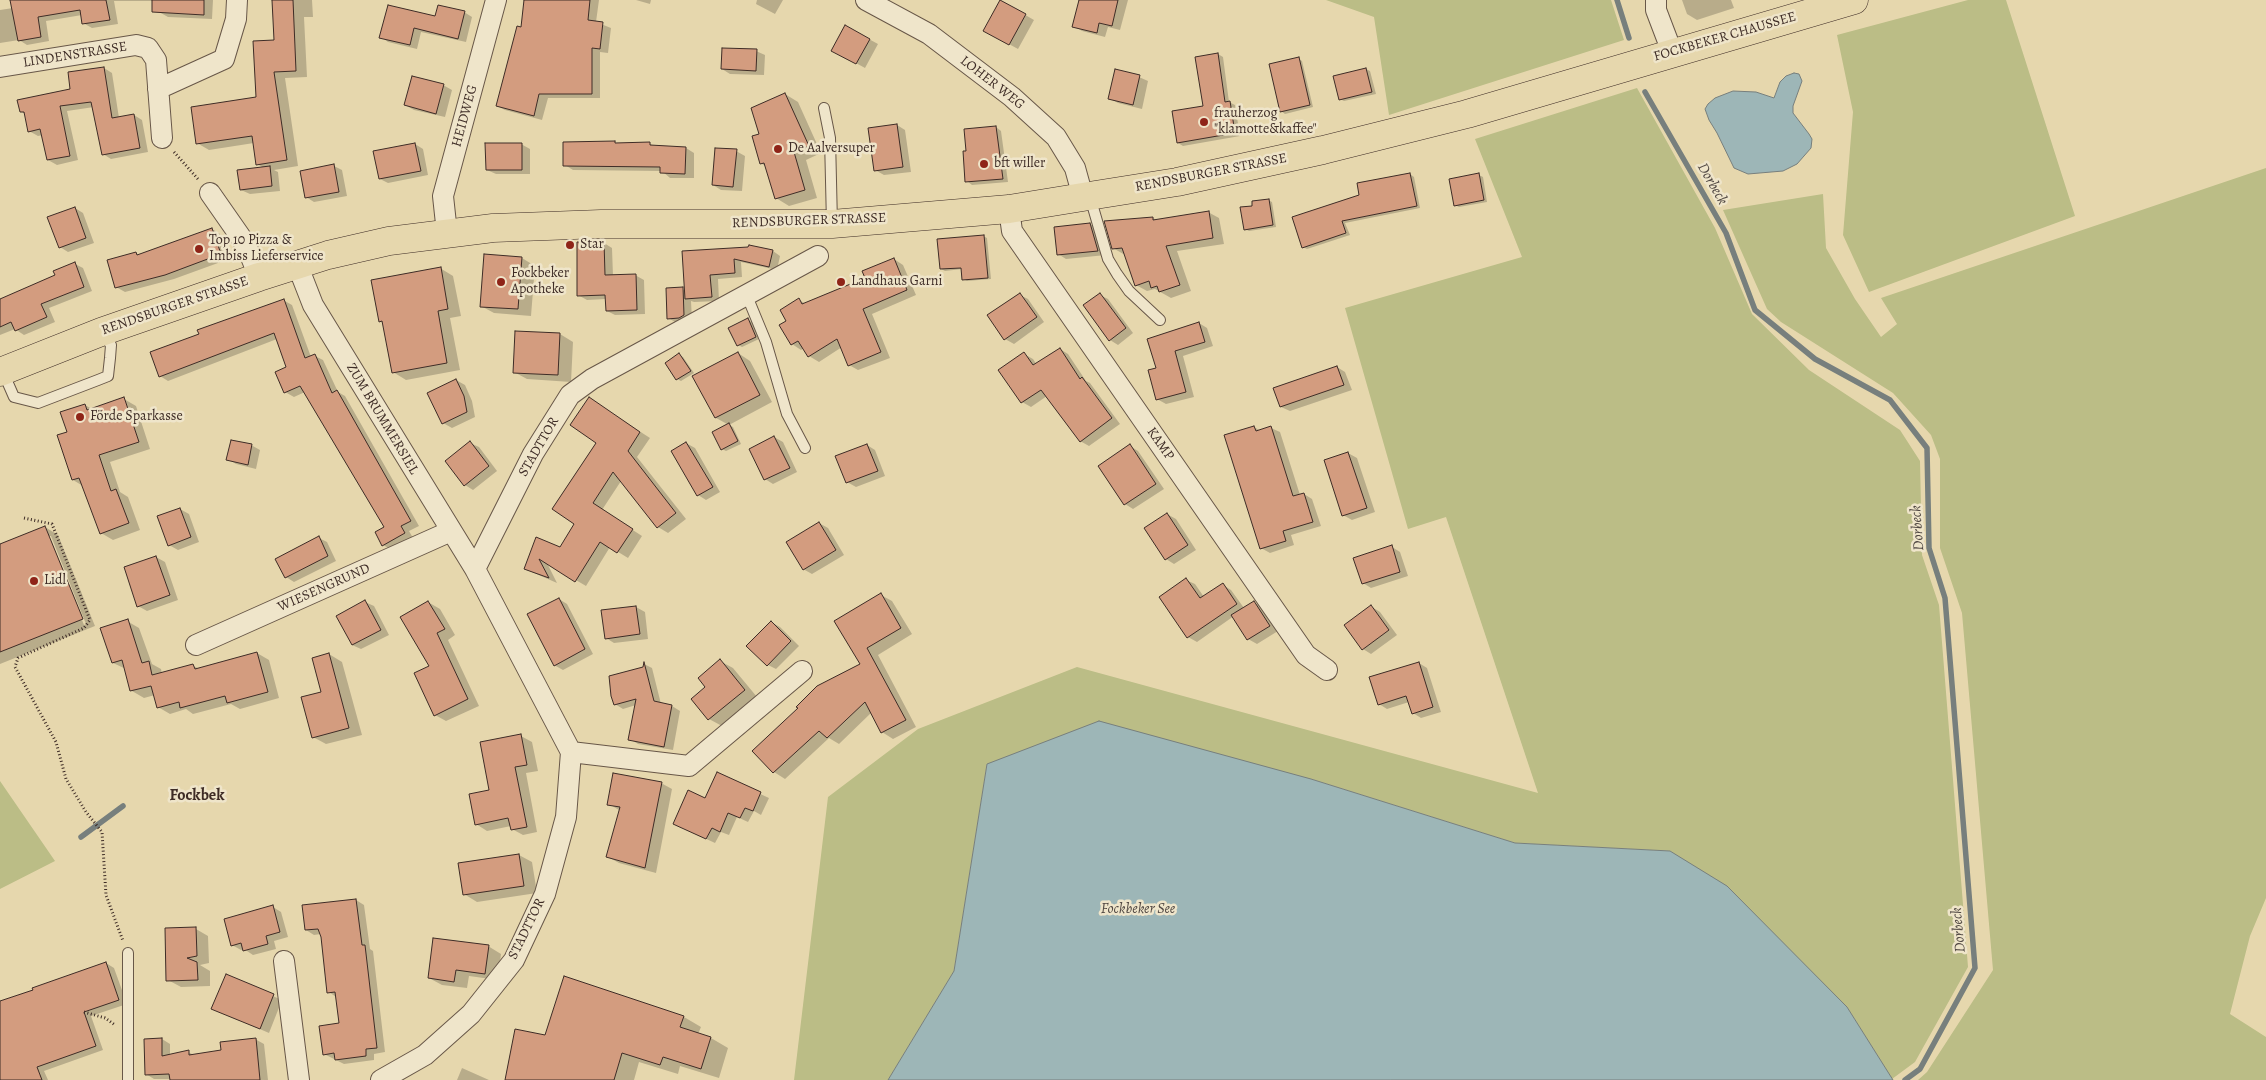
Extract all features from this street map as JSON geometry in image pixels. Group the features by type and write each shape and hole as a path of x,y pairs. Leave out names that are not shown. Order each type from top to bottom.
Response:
{"main road":[{"name":"FOCKBEKER CHAUSSEE","path":"1624,66 1854,0"},
{"name":"RENDSBURGER STRASSE","path":"2,372 101,332 297,264 337,252 388,241 493,228 601,224 832,224 1009,209 1177,182 1323,150 1467,114 1624,66"}],"street":[{"path":"158,89 224,59 236,19 237,0"},
{"name":"HEIDWEG","path":"446,233 443,196 496,0"},
{"name":"LOHER WEG","path":"866,0 929,34 1012,97 1056,138 1075,168 1086,197"},
{"path":"1656,0 1656,10 1672,52"},
{"name":"LINDENSTRASSE","path":"0,67 136,45 148,48 156,60 162,138"},
{"path":"210,193 250,252 259,277"},
{"name":"KAMP","path":"1009,209 1012,231 1306,655 1327,670"},
{"name":"STADTTOR","path":"475,569 534,454 570,395 592,379 748,296 818,256"},
{"name":"ZUM BRUMMERSIEL","path":"297,264 313,305 475,569"},
{"name":"WIESENGRUND","path":"196,644 451,531"},
{"path":"475,569 571,752 690,766 802,671"},
{"name":"STADTTOR","path":"381,1080 425,1055 471,1014 514,960 548,884 566,817 571,752"},
{"path":"284,961 299,1080"}],"lane":[{"path":"824,108 830,138 832,224"},
{"path":"1086,197 1108,259 1116,274 1129,290 1160,320"},
{"path":"748,296 766,342 787,414 805,448"},
{"path":"2,372 14,397 38,403 108,376 111,345 101,332"},
{"path":"128,953 128,1080"}],"path":[{"path":"162,138 210,193"},
{"path":"24,518 52,524 90,620 84,628 18,658 15,667 56,742 66,779 86,812 102,832 106,895 128,953"},
{"path":"84,1012 104,1018 115,1025 116,1034"}],"green space":[{"path":"1326,0 1611,0 1624,40 1389,115 1374,17"},
{"path":"1968,0 2006,0 2075,216 1869,292 1843,235 1853,112 1837,35"},
{"path":"1637,88 1715,228 1752,314 1809,370 1900,430 1920,461 1922,555 1939,605 1968,967 1915,1062 1892,1079 1847,1007 1670,851 1515,843 1311,779 987,764 954,971 888,1080 794,1080 828,797 918,729 1077,667 1538,793 1446,517 1408,529 1345,308 1522,257 1475,139"},
{"path":"2266,168 2266,898 2250,936 2230,1014 2266,1037 2266,1080 1918,1080 1927,1072 1993,970 1962,613 1940,548 1940,459 1931,435 1893,393 1781,322 1767,309 1723,210 1823,194 1826,248 1855,299 1881,337 1897,324 1881,298"},
{"path":"0,781 55,861 0,889"}],"water":[{"path":"1794,73 1799,74 1802,81 1793,106 1793,113 1812,139 1811,148 1797,164 1783,171 1748,174 1734,168 1709,120 1705,109 1708,104 1715,98 1733,91 1756,92 1774,98 1780,82 1786,76"},
{"name":"Fockbeker See","path":"1099,721 1311,779 1515,843 1670,851 1727,886 1847,1007 1893,1080 888,1080 954,971 987,764"}],"building":[{"path":"10,0 106,0 110,20 82,24 80,10 38,17 41,37 18,41"},
{"path":"152,0 204,0 204,15 152,12"},
{"path":"272,0 293,0 296,71 274,72 287,160 256,165 252,136 196,144 191,107 256,97 253,41 274,40"},
{"path":"524,0 590,0 588,20 603,22 600,49 592,48 592,94 539,94 534,116 496,106 517,26 521,27"},
{"path":"1000,0 1026,14 1009,45 983,31"},
{"path":"1079,0 1118,0 1112,26 1099,23 1097,33 1072,27"},
{"path":"388,5 435,16 438,5 465,11 458,39 414,28 410,45 379,38"},
{"path":"845,25 870,39 856,64 831,51"},
{"path":"722,48 757,49 756,71 721,69"},
{"name":"frauherzog \"klamotte&kaffee\"","path":"1218,53 1225,102 1230,101 1235,133 1177,143 1172,111 1203,106 1195,57"},
{"path":"1299,57 1310,105 1280,112 1269,64"},
{"path":"104,67 112,118 134,114 140,148 102,155 91,102 60,106 70,156 47,160 40,129 28,132 24,112 20,112 17,100 70,89 68,72"},
{"path":"1366,68 1372,92 1339,100 1333,76"},
{"path":"1115,69 1140,75 1133,105 1108,99"},
{"path":"412,76 444,84 436,114 404,105"},
{"name":"De Aalversuper","path":"785,93 809,146 794,152 805,190 775,199 764,163 760,164 752,136 759,134 751,108"},
{"path":"897,124 903,167 874,171 868,128"},
{"path":"996,126 1003,179 965,182 963,151 966,151 964,129"},
{"path":"615,141 615,143 650,142 650,145 686,147 685,174 660,173 660,167 563,166 563,142"},
{"path":"415,143 421,171 379,179 373,151"},
{"path":"485,143 522,143 522,170 486,170"},
{"path":"715,148 737,149 733,187 712,185"},
{"path":"334,164 339,192 305,198 300,171"},
{"path":"270,166 272,186 240,190 237,170"},
{"path":"1410,173 1417,206 1342,221 1346,233 1302,248 1292,217 1359,195 1357,183"},
{"path":"1479,173 1484,200 1454,206 1449,179"},
{"path":"1269,199 1273,225 1244,230 1240,207 1252,206 1252,201"},
{"path":"75,207 86,238 59,248 47,217"},
{"path":"1209,211 1213,238 1166,246 1180,285 1159,292 1157,286 1151,288 1149,281 1135,286 1122,248 1112,249 1104,221 1153,217 1153,220"},
{"path":"1090,223 1098,251 1057,255 1054,227"},
{"path":"212,228 221,254 165,275 115,288 107,260 136,252 137,255"},
{"path":"984,235 988,278 962,280 961,268 940,269 937,239"},
{"path":"604,241 605,275 636,274 637,310 606,311 605,295 577,296 577,242"},
{"path":"749,245 773,250 769,267 734,259 735,273 710,275 712,297 685,299 682,251 748,247"},
{"name":"Fockbeker Apotheke","path":"484,254 522,257 518,309 480,307"},
{"path":"894,258 907,290 863,309 881,352 848,366 837,339 808,357 798,341 791,345 779,325 786,321 780,310 799,298 802,304 865,278 862,271"},
{"path":"75,262 84,287 41,304 47,317 15,331 11,322 0,327 0,299 55,275 53,271"},
{"path":"441,267 448,309 438,311 447,363 392,373 382,321 379,322 371,280"},
{"path":"683,287 684,315 679,318 667,319 666,288"},
{"path":"1020,293 1037,317 1004,340 987,315"},
{"path":"1100,293 1126,328 1109,341 1083,305"},
{"path":"284,299 305,358 315,354 332,393 337,390 411,521 401,526 405,533 382,546 375,532 384,527 300,386 284,393 275,372 286,367 274,333 159,377 150,352 199,334 197,330"},
{"path":"748,318 756,337 737,346 728,328"},
{"path":"1199,322 1205,342 1175,351 1186,392 1156,400 1148,370 1156,368 1147,339"},
{"path":"515,331 560,333 558,375 513,373"},
{"path":"1060,348 1080,379 1082,377 1112,418 1080,442 1041,390 1021,403 998,370 1024,352 1033,365"},
{"path":"738,352 760,395 715,418 692,376"},
{"path":"679,353 691,371 676,380 665,363"},
{"path":"1337,366 1344,385 1280,407 1273,388"},
{"path":"456,379 464,396 467,412 442,424 427,393"},
{"path":"124,397 139,442 99,455 111,491 116,489 129,523 100,534 79,478 72,480 57,435 67,432 60,412 85,404 87,410"},
{"path":"589,397 640,432 628,451 676,513 657,528 613,472 593,503 633,529 617,553 600,542 575,582 539,559 549,578 524,569 536,537 560,547 574,524 552,509 596,443 570,425"},
{"path":"729,423 738,441 721,450 712,432"},
{"path":"1254,426 1256,431 1271,426 1293,496 1304,493 1313,522 1283,531 1286,541 1260,549 1224,435"},
{"path":"774,436 790,468 764,480 749,449"},
{"path":"231,440 252,444 248,465 226,460"},
{"path":"470,441 489,466 464,486 445,461"},
{"path":"686,442 713,487 697,496 671,451"},
{"path":"867,444 878,471 846,483 835,456"},
{"path":"1130,444 1156,484 1124,505 1098,466"},
{"path":"1348,452 1367,508 1342,516 1324,460"},
{"path":"180,508 191,537 168,546 157,516"},
{"path":"1167,513 1188,545 1165,560 1144,528"},
{"path":"819,522 836,550 803,570 786,542"},
{"name":"Lidl","path":"45,526 83,619 0,652 0,544"},
{"path":"319,536 328,556 285,578 275,559"},
{"path":"1392,545 1400,572 1362,584 1353,558"},
{"path":"156,556 170,595 137,607 124,567"},
{"path":"1186,578 1200,598 1223,583 1237,604 1187,638 1159,597"},
{"path":"881,593 901,628 867,648 906,720 881,733 865,702 827,738 819,731 773,773 752,751 798,708 796,707 817,686 860,664 834,621"},
{"path":"559,598 585,649 554,666 527,614"},
{"path":"365,600 381,630 352,645 336,616"},
{"path":"428,601 445,629 437,633 468,699 434,716 414,673 429,666 400,617"},
{"path":"1254,601 1270,626 1247,640 1231,615"},
{"path":"1371,605 1389,630 1362,650 1344,625"},
{"path":"636,606 640,634 605,639 601,610"},
{"path":"128,619 142,663 149,661 152,675 193,664 195,669 257,652 268,692 227,703 225,696 180,708 179,702 157,708 151,686 130,691 122,660 112,663 100,628"},
{"path":"771,621 791,641 767,666 746,646"},
{"path":"329,653 349,728 312,738 301,697 321,692 312,658"},
{"path":"720,659 745,690 708,720 691,699 705,687 698,678"},
{"path":"644,662 654,701 672,705 664,747 628,740 636,699 614,705 611,696 609,676 643,667"},
{"path":"1419,662 1433,707 1412,714 1406,696 1378,705 1369,677"},
{"path":"521,734 527,765 515,767 527,827 511,830 508,818 475,825 469,794 489,790 480,742"},
{"path":"717,772 761,792 753,811 745,808 740,818 728,813 720,832 712,828 706,839 673,824 688,790 705,798"},
{"path":"613,773 662,782 645,868 606,857 620,807 607,805"},
{"path":"519,854 524,886 463,895 458,863"},
{"path":"356,899 362,945 365,945 377,1048 366,1049 366,1056 335,1060 334,1053 323,1055 319,1026 339,1023 335,992 327,993 321,937 318,929 305,930 302,905"},
{"path":"273,905 280,932 266,936 268,944 243,951 241,943 231,946 224,919"},
{"path":"196,927 197,956 187,958 197,962 198,980 166,981 165,928"},
{"path":"433,938 489,945 485,974 456,970 454,982 428,978"},
{"path":"106,962 119,1000 84,1012 96,1046 37,1067 42,1080 0,1080 0,1001"},
{"path":"226,974 274,994 260,1029 211,1009"},
{"path":"564,976 684,1016 680,1027 711,1037 701,1069 663,1057 660,1065 622,1053 614,1080 505,1080 515,1029 545,1035"},
{"path":"162,1038 162,1056 189,1050 189,1055 221,1050 220,1042 256,1038 260,1080 170,1080 169,1074 145,1075 144,1039"}],"waterway":[{"name":"Dorbeck","path":"1617,0 1629,38"},
{"name":"Dorbeck","path":"1645,92 1726,233 1755,310 1815,359 1890,400 1927,448 1929,548 1945,598 1975,968 1920,1069 1905,1080"},
{"path":"81,837 123,806"}],"place":[{"name":"frauherzog \"klamotte&kaffee\"","path":"1204,122"},
{"name":"De Aalversuper","path":"778,149"},
{"name":"bft willer","path":"984,164"},
{"name":"Star","path":"570,245"},
{"name":"Top 10 Pizza & Imbiss Lieferservice","path":"199,249"},
{"name":"Fockbeker Apotheke","path":"501,282"},
{"name":"Landhaus Garni","path":"841,282"},
{"name":"Förde Sparkasse","path":"80,417"},
{"name":"Lidl","path":"34,581"}],"district":[{"name":"Fockbek","path":"197,796"}]}
